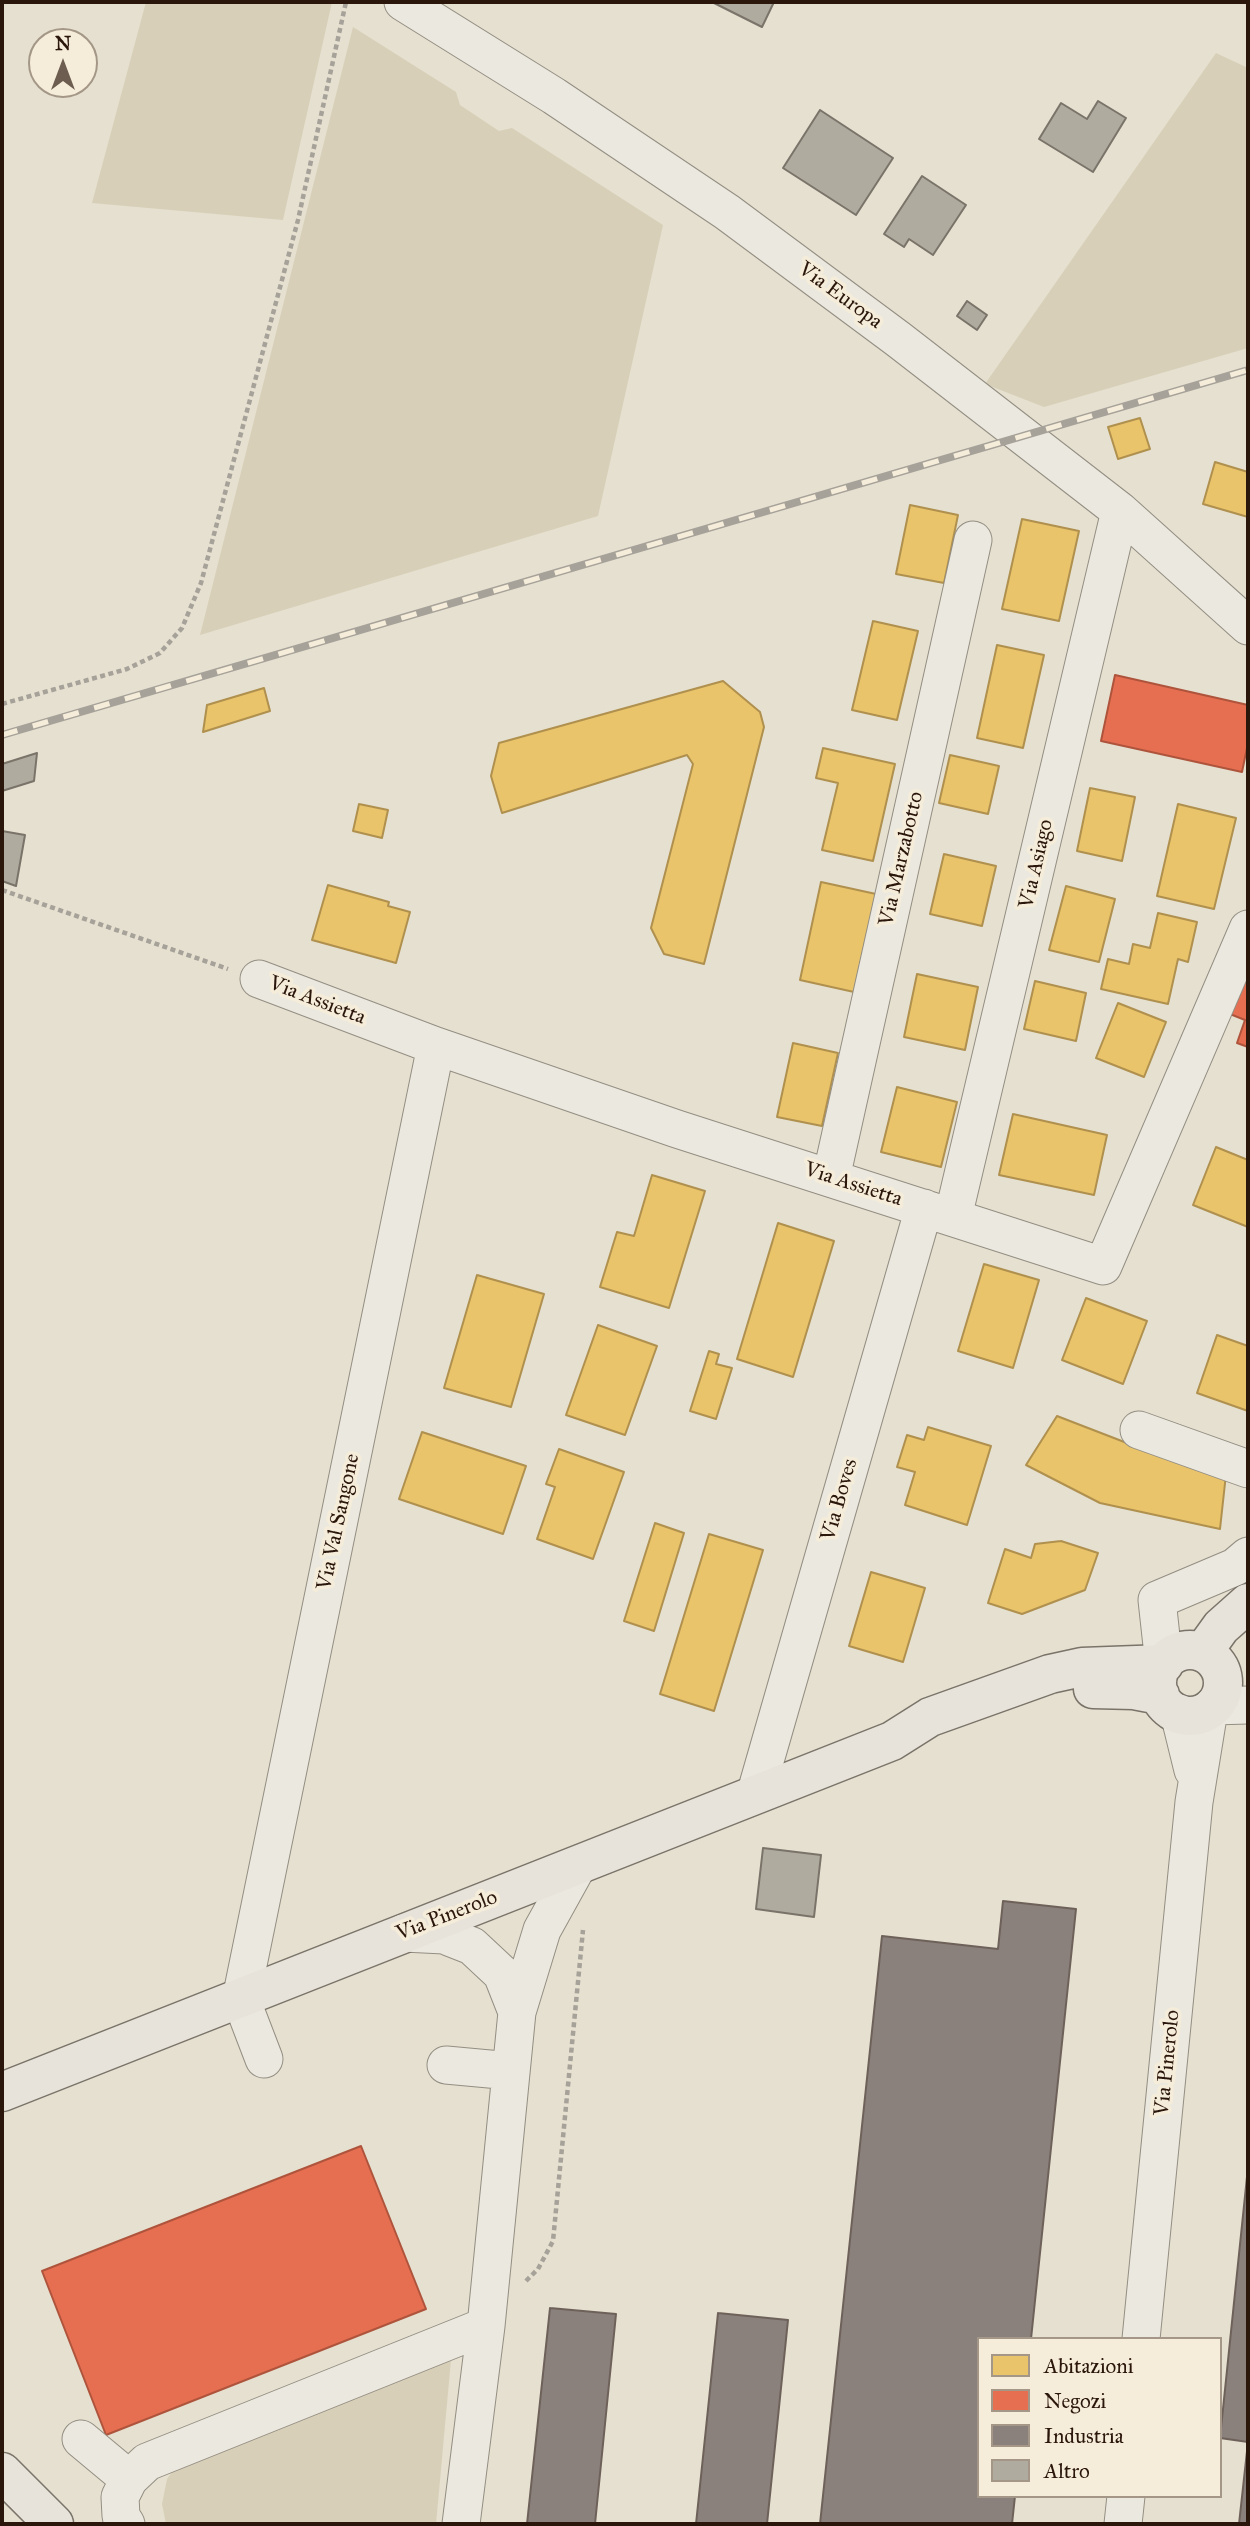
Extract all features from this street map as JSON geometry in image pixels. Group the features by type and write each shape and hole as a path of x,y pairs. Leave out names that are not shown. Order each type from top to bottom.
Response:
{"main road":[{"path":"1206,1685 1220,1627 1248,1603"},
{"path":"1206,1685 1230,1650 1248,1634"},
{"name":"Via Pinerolo","path":"2,2092 892,1741 967,1729 1064,1696 1094,1689 1134,1690 1206,1685"},
{"path":"2,2472 54,2524"}],"street":[{"name":"Via Europa","path":"403,2 554,96 727,212 1027,436 1119,511 1248,626"},
{"name":"Via Asiago","path":"939,1212 1119,511"},
{"name":"Via Marzabotto","path":"831,1178 973,540"},
{"name":"Via Assietta","path":"259,979 436,1046 1102,1266 1248,929"},
{"name":"Via Val Sangone","path":"241,1999 436,1046"},
{"name":"Via Boves","path":"756,1793 939,1212"},
{"path":"1139,1430 1248,1469"},
{"path":"1206,1685 1157,1600 1235,1567 1248,1556"},
{"name":"Via Pinerolo","path":"1141,2337 1196,1788 1191,1755 1206,1685"},
{"path":"461,2524 486,2326 517,2012 542,1930 578,1866"},
{"path":"404,1933 444,1935 472,1946 502,1974 517,2012"},
{"path":"241,1999 264,2059"},
{"path":"446,2065 511,2071"},
{"path":"126,2524 121,2516 120,2497 129,2479 147,2462 486,2326"},
{"path":"81,2439 129,2479"},
{"path":"1123,2524 1126,2498"}],"path":[{"path":"2,704 127,668 160,653 182,628 201,583 298,220 346,2"},
{"path":"2,890 259,979"},
{"path":"522,2293 525,2282 538,2269 553,2241 584,1918"}],"shaded area":[{"path":"146,2 332,2 283,220 92,203"},
{"path":"353,27 456,92 460,105 499,131 512,128 663,225 598,516 200,635"},
{"path":"1216,53 1248,68 1248,348 1044,407 985,384"},
{"path":"451,2360 436,2524 166,2524 162,2504 167,2479 177,2465"}],"building: Abitazioni":[{"path":"1140,418 1150,449 1118,459 1108,427"},
{"path":"1215,462 1248,472 1248,517 1203,504"},
{"path":"910,505 958,515 944,583 896,574"},
{"path":"1022,519 1079,531 1059,621 1002,609"},
{"path":"873,621 918,631 897,720 852,710"},
{"path":"997,645 1044,655 1023,748 977,738"},
{"path":"723,681 760,712 764,727 704,964 664,954 651,928 693,764 687,755 502,813 491,776 499,743"},
{"path":"264,688 270,711 203,732 207,705"},
{"path":"823,748 895,764 873,861 822,850 838,783 816,778"},
{"path":"950,755 999,766 988,814 939,803"},
{"path":"1090,788 1135,797 1122,861 1077,851"},
{"path":"359,804 388,810 382,838 353,831"},
{"path":"1178,804 1236,818 1214,909 1157,896"},
{"path":"944,854 996,866 982,926 930,914"},
{"path":"821,882 876,894 854,992 800,980"},
{"path":"328,885 389,902 388,906 410,912 396,963 312,940"},
{"path":"1066,886 1115,899 1099,962 1049,950"},
{"path":"1158,913 1197,922 1188,962 1178,959 1168,1004 1101,989 1108,959 1129,964 1133,944 1150,948"},
{"path":"917,974 978,987 965,1050 904,1037"},
{"path":"1035,981 1086,993 1076,1041 1024,1029"},
{"path":"1118,1003 1166,1022 1144,1077 1096,1058"},
{"path":"793,1043 838,1053 822,1126 777,1117"},
{"path":"897,1087 957,1102 941,1167 881,1152"},
{"path":"1013,1114 1107,1135 1094,1195 999,1175"},
{"path":"1216,1147 1248,1160 1248,1227 1193,1205"},
{"path":"652,1175 705,1191 669,1308 600,1287 617,1232 634,1236"},
{"path":"778,1223 834,1241 793,1377 737,1359"},
{"path":"984,1264 1039,1280 1013,1368 958,1351"},
{"path":"477,1275 544,1294 511,1407 444,1388"},
{"path":"1086,1298 1147,1321 1123,1384 1062,1360"},
{"path":"598,1325 657,1346 625,1435 566,1415"},
{"path":"1217,1335 1248,1346 1248,1411 1197,1393"},
{"path":"709,1351 719,1354 716,1364 732,1368 716,1419 690,1411"},
{"path":"1057,1416 1189,1467 1226,1474 1220,1529 1100,1503 1026,1465"},
{"path":"928,1427 991,1446 967,1525 905,1505 915,1472 897,1467 907,1435 924,1440"},
{"path":"422,1432 526,1466 503,1534 399,1499"},
{"path":"559,1449 624,1472 593,1559 537,1539 555,1487 546,1484"},
{"path":"655,1523 684,1533 654,1631 624,1621"},
{"path":"709,1534 763,1550 714,1711 660,1694"},
{"path":"1061,1541 1098,1553 1085,1590 1022,1614 988,1603 1005,1549 1031,1558 1035,1544"},
{"path":"871,1572 925,1588 903,1662 849,1646"}],"building: Negozi":[{"path":"1115,675 1248,705 1248,743 1242,772 1101,741"},
{"path":"1248,953 1248,1047 1237,1043 1245,1020 1225,1012"},
{"path":"361,2146 426,2309 106,2435 42,2271"}],"building: Industria":[{"path":"1003,1901 1076,1909 1031,2337 977,2337 977,2498 1015,2498 1012,2524 820,2524 882,1936 998,1949"},
{"path":"1248,2167 1248,2442 1222,2438"},
{"path":"550,2308 616,2314 595,2524 527,2524"},
{"path":"718,2313 788,2320 767,2524 696,2524"},
{"path":"1248,2442 1248,2524 1239,2524"}],"building: Altro":[{"path":"712,2 774,2 762,27"},
{"path":"1098,101 1126,118 1093,172 1039,139 1061,103 1087,119"},
{"path":"820,110 893,158 856,215 783,168"},
{"path":"922,176 966,205 933,255 909,239 904,247 884,234"},
{"path":"967,301 987,315 977,330 957,316"},
{"path":"37,753 34,781 2,791 2,764"},
{"path":"2,831 25,835 16,886 2,881"},
{"path":"763,1848 821,1855 814,1917 756,1909"}],"railway":[{"path":"2,735 1248,370"}]}
